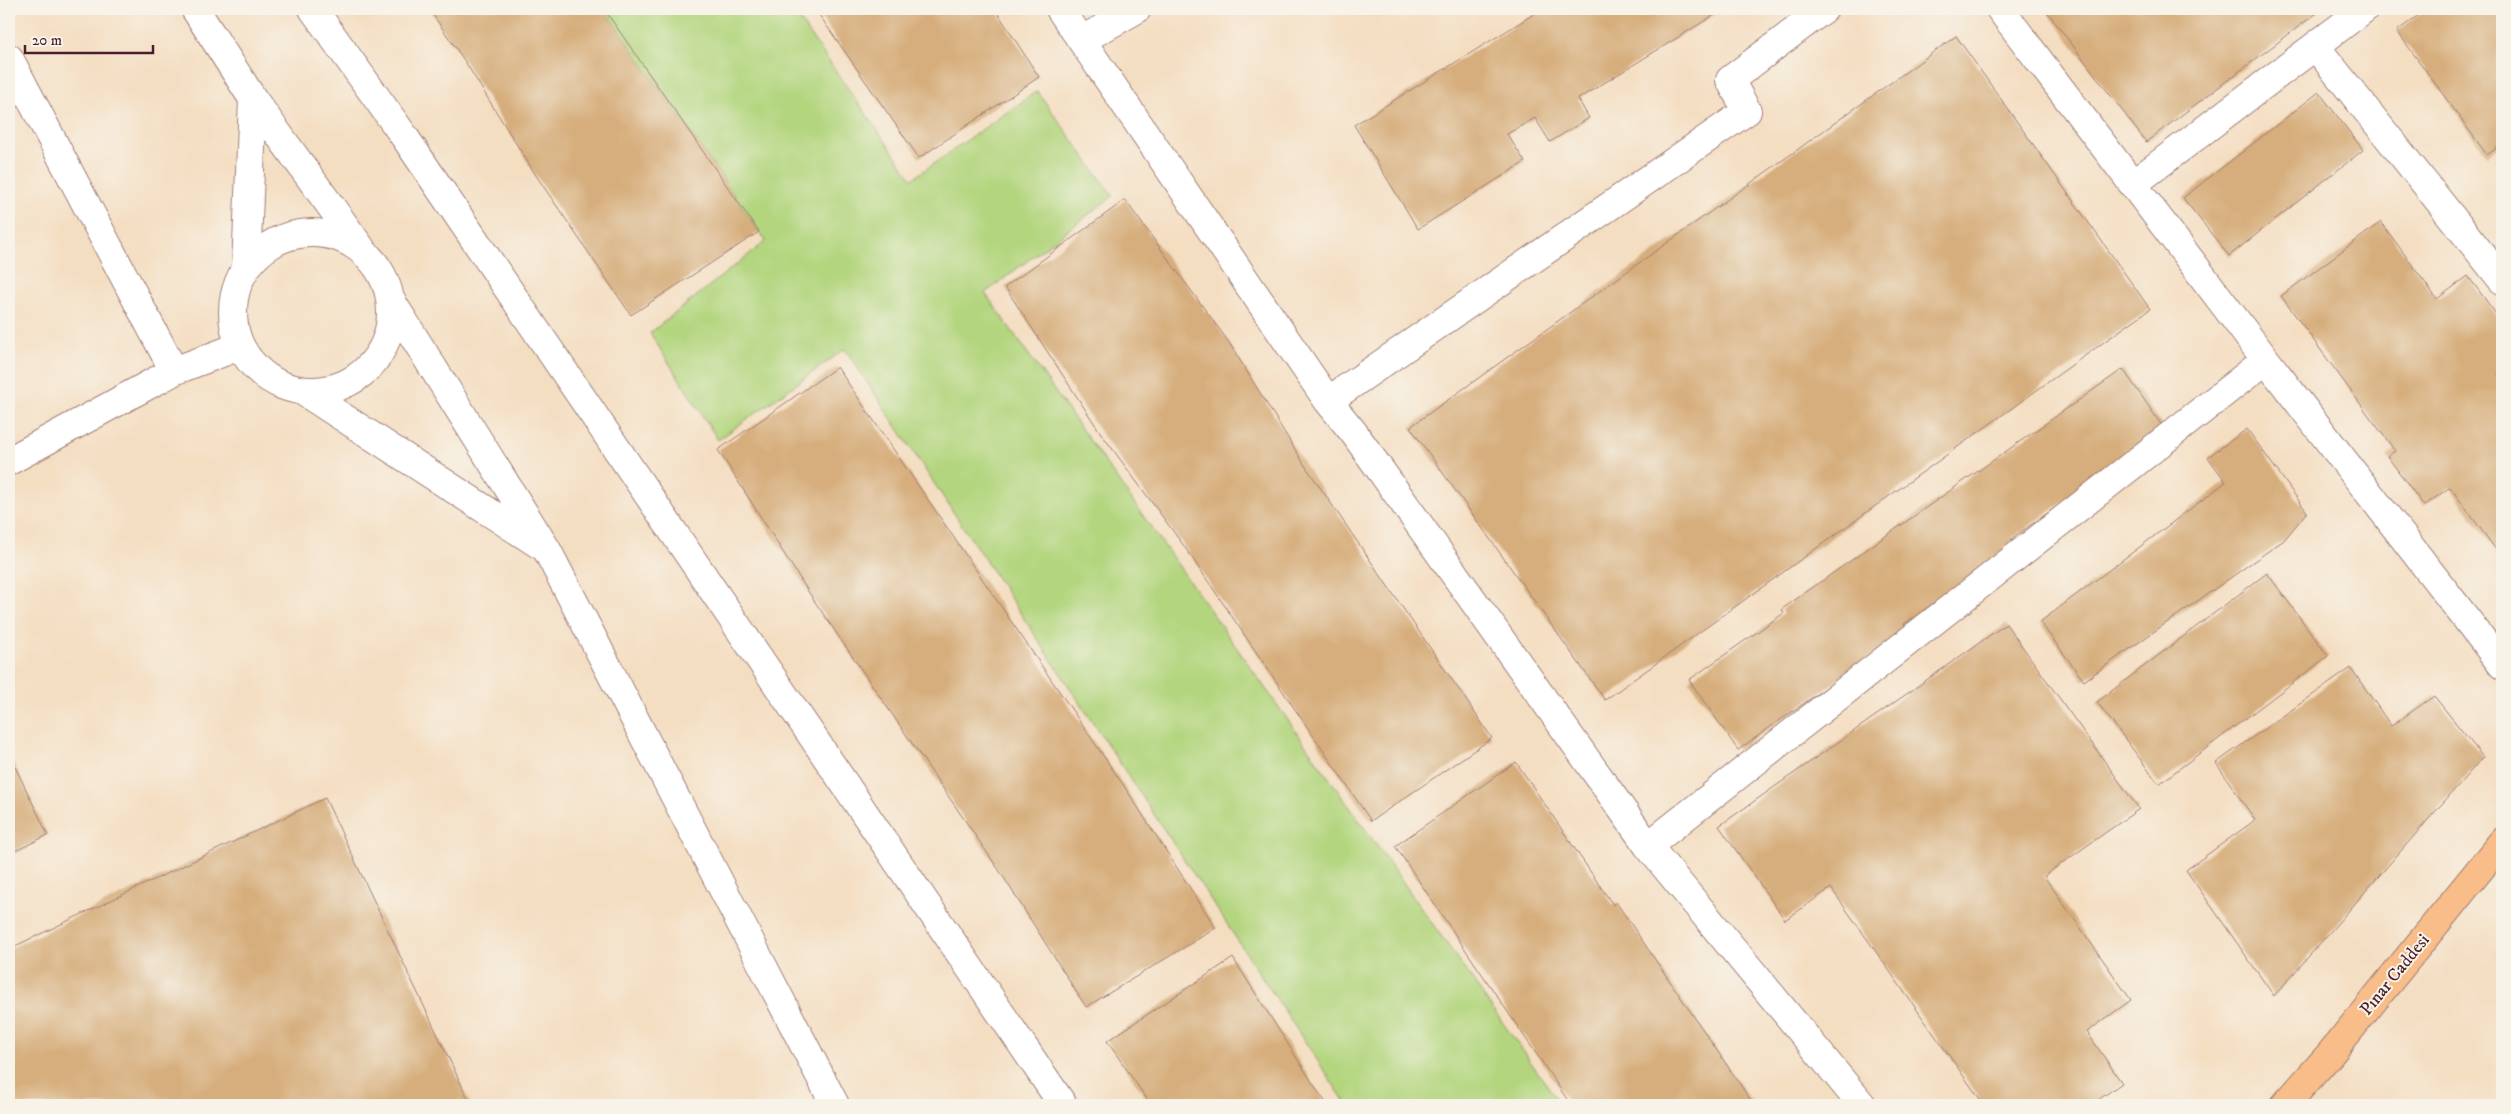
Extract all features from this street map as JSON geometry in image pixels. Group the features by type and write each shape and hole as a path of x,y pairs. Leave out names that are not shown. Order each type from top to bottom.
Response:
{"main road":[{"name":"Pınar Caddesi","path":"2285,1105 2331,1053 2502,842"}],"street":[{"path":"195,9 253,99 382,276 390,299 547,550 835,1105"},
{"path":"313,9 404,136 1063,1105"},
{"path":"1060,9 1328,401 1354,433 1648,846 1862,1105"},
{"path":"1082,40 1137,9"},
{"path":"1328,401 1747,111 1730,80 1824,9"},
{"path":"2000,9 2266,360 2502,665"},
{"path":"2133,184 2316,48 2364,9"},
{"path":"2316,48 2502,280"},
{"path":"9,58 174,371"},
{"path":"246,268 253,99"},
{"path":"365,254 343,239 316,233 289,236 265,248 246,268 235,293 233,320 240,346 256,369 278,384 304,392 547,550"},
{"path":"304,392 329,391 351,382 370,366 384,346 391,323 390,299"},
{"path":"9,462 174,371 240,346"},
{"path":"1648,846 2266,360"}],"green space":[{"path":"604,9 792,9 912,179 1037,91 1113,196 985,293 1561,1105 1347,1105 845,349 718,440 650,333 766,241"}],"building":[{"path":"429,9 604,9 759,232 631,315 535,174 464,60"},
{"path":"815,9 995,9 1039,77 919,158"},
{"path":"1542,9 1724,9 1578,99 1589,118 1550,142 1535,118 1507,134 1525,162 1418,229 1354,125"},
{"path":"2045,9 2322,9 2146,142"},
{"path":"2427,9 2502,9 2502,144 2487,155 2397,31"},
{"path":"1956,36 2150,309 1605,700 1410,427"},
{"path":"2319,92 2363,150 2229,256 2183,198"},
{"path":"1125,200 1228,341 1304,464 1492,738 1371,821 1184,546 1100,432 1005,287"},
{"path":"2381,222 2437,299 2468,276 2502,322 2502,371 2498,374 2502,379 2502,558 2450,487 2424,506 2387,456 2395,451 2281,296"},
{"path":"837,367 1124,786 1216,928 1086,1007 999,870 813,599 718,450"},
{"path":"2123,369 2165,430 2011,539 2016,545 1904,624 1908,630 1738,750 1689,680 1784,613 1782,609"},
{"path":"2247,429 2307,512 2284,540 2084,681 2040,622 2226,482 2208,457"},
{"path":"2267,573 2328,656 2159,784 2097,702"},
{"path":"2006,624 2139,809 2044,876 2131,1000 2087,1032 2122,1083 2091,1105 1984,1105 1831,888 1785,920 1719,826"},
{"path":"2351,668 2391,726 2434,696 2483,757 2274,996 2186,870 2255,820 2216,763"},
{"path":"9,754 48,835 9,854"},
{"path":"1516,762 1613,905 1616,902 1754,1105 1571,1105 1395,846"},
{"path":"325,798 471,1105 9,1105 9,949"},
{"path":"1233,958 1328,1105 1151,1105 1107,1041"}]}
